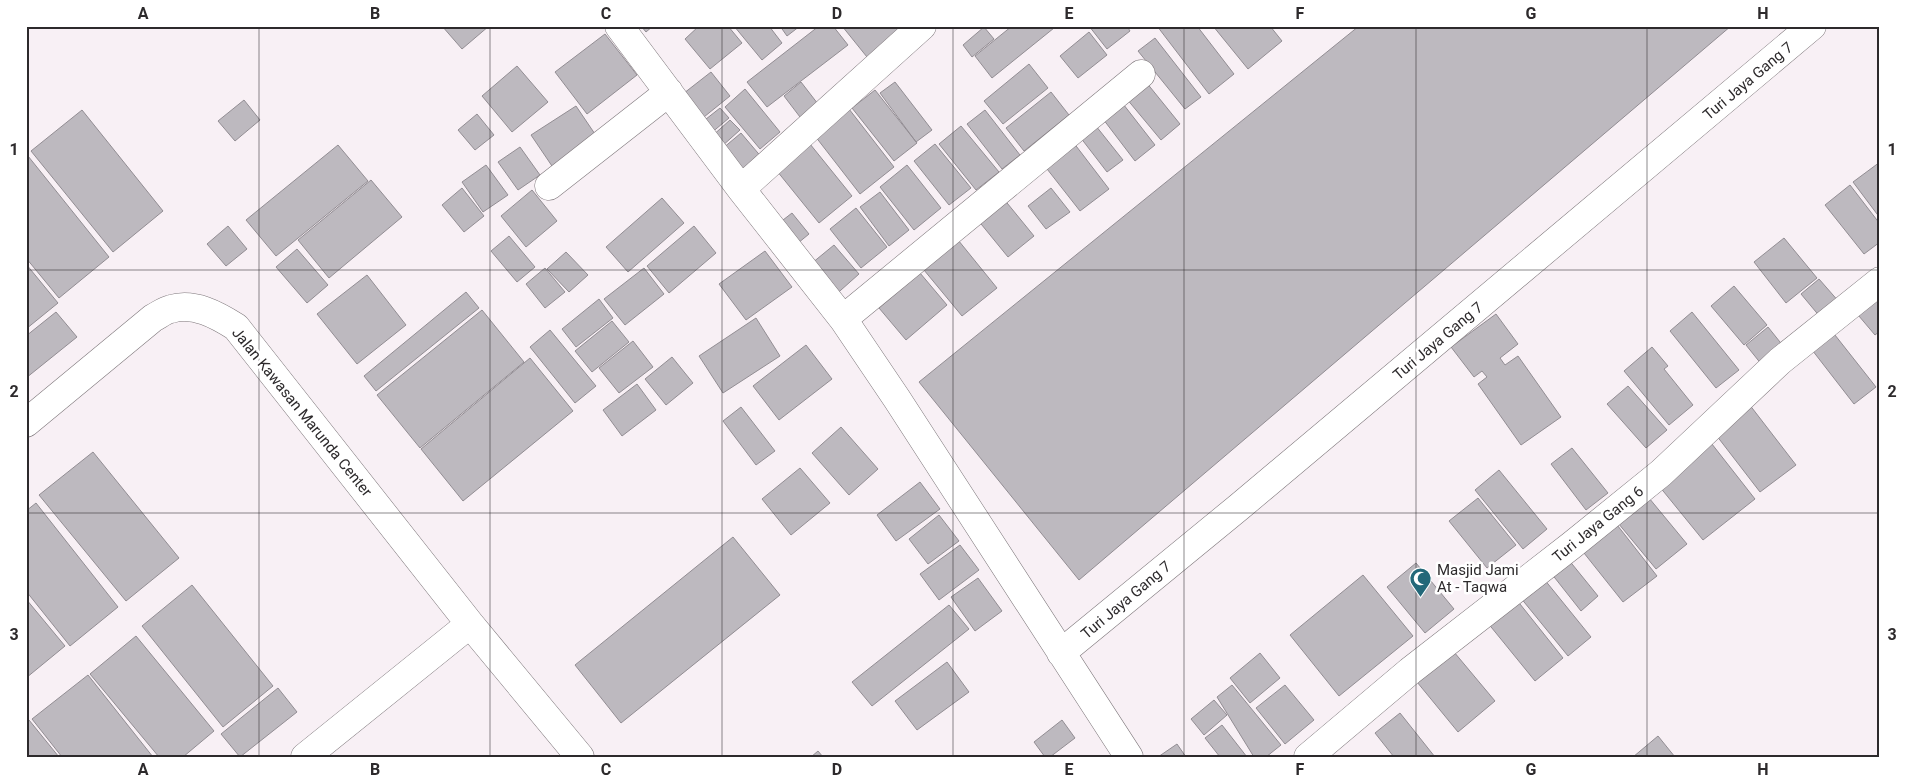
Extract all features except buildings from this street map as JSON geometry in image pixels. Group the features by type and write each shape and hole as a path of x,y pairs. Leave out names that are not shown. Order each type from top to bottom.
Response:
{"street":[{"path":"619,26 741,189 843,320 897,399 1129,757"},
{"path":"741,189 922,26"},
{"name":"Turi Jaya Gang 7","path":"1061,654 1812,26"},
{"path":"843,320 1141,74"},
{"path":"549,186 669,92"},
{"name":"Turi Jaya Gang 6","path":"1308,757 1410,671 1661,473 1780,361 1880,281"},
{"name":"Jalan Kawasan Marunda Center","path":"26,423 153,318 171,309 188,307 213,313 236,327 470,624 580,757"},
{"path":"305,757 470,624"}],"place":[{"name":"Masjid Jami At - Taqwa","path":"1421,598"}]}
